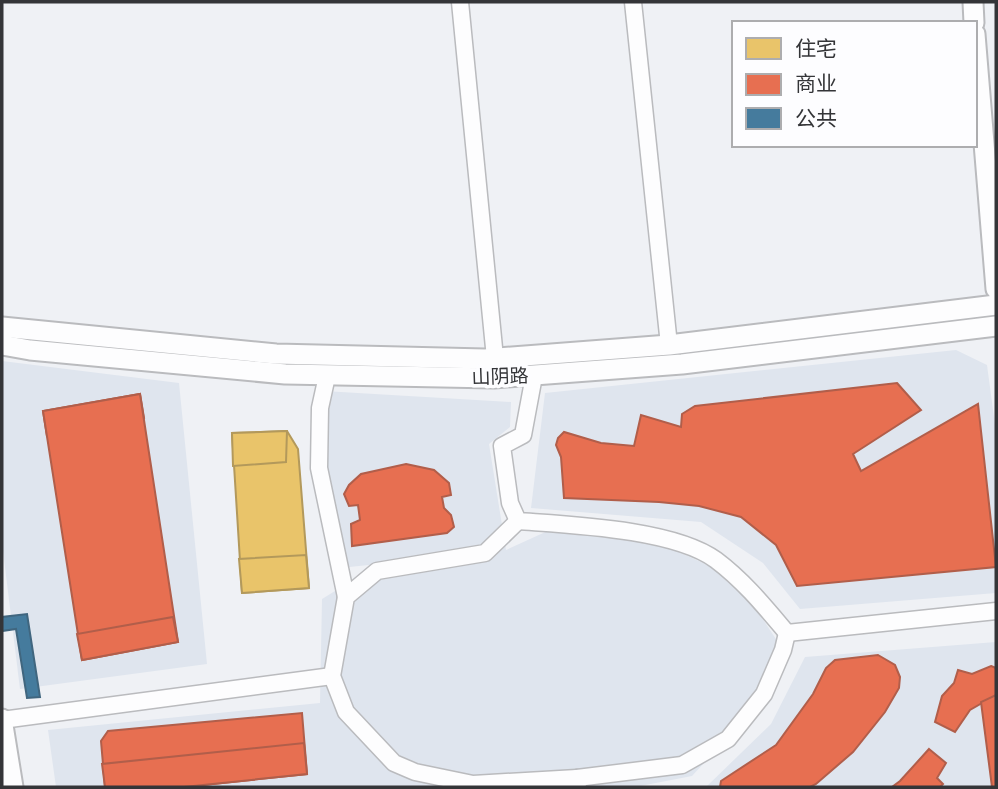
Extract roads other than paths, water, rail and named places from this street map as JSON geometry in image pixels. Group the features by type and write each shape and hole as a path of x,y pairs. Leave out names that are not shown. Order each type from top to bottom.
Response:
{"main road":[{"path":"973,2 974,21"},
{"path":"977,58 996,289"},
{"name":"山阴路","path":"2,327 276,354 495,358 668,345 996,305"},
{"name":"山阴路","path":"2,345 30,350 327,376 494,378 682,364 996,326"},
{"path":"2,720 13,787"}],"street":[{"path":"460,2 495,358"},
{"path":"633,2 668,345"},
{"path":"327,376 320,408 319,468 346,597 332,676 346,712 394,763 416,780 473,784 578,783 682,765 728,739 764,694 787,634"},
{"path":"518,521 510,503 502,446 523,435 534,376"},
{"path":"346,597 377,571 485,553 518,521 563,524 664,537 714,559 758,597 787,634"},
{"path":"787,634 996,611"},
{"path":"2,720 332,676"}]}
